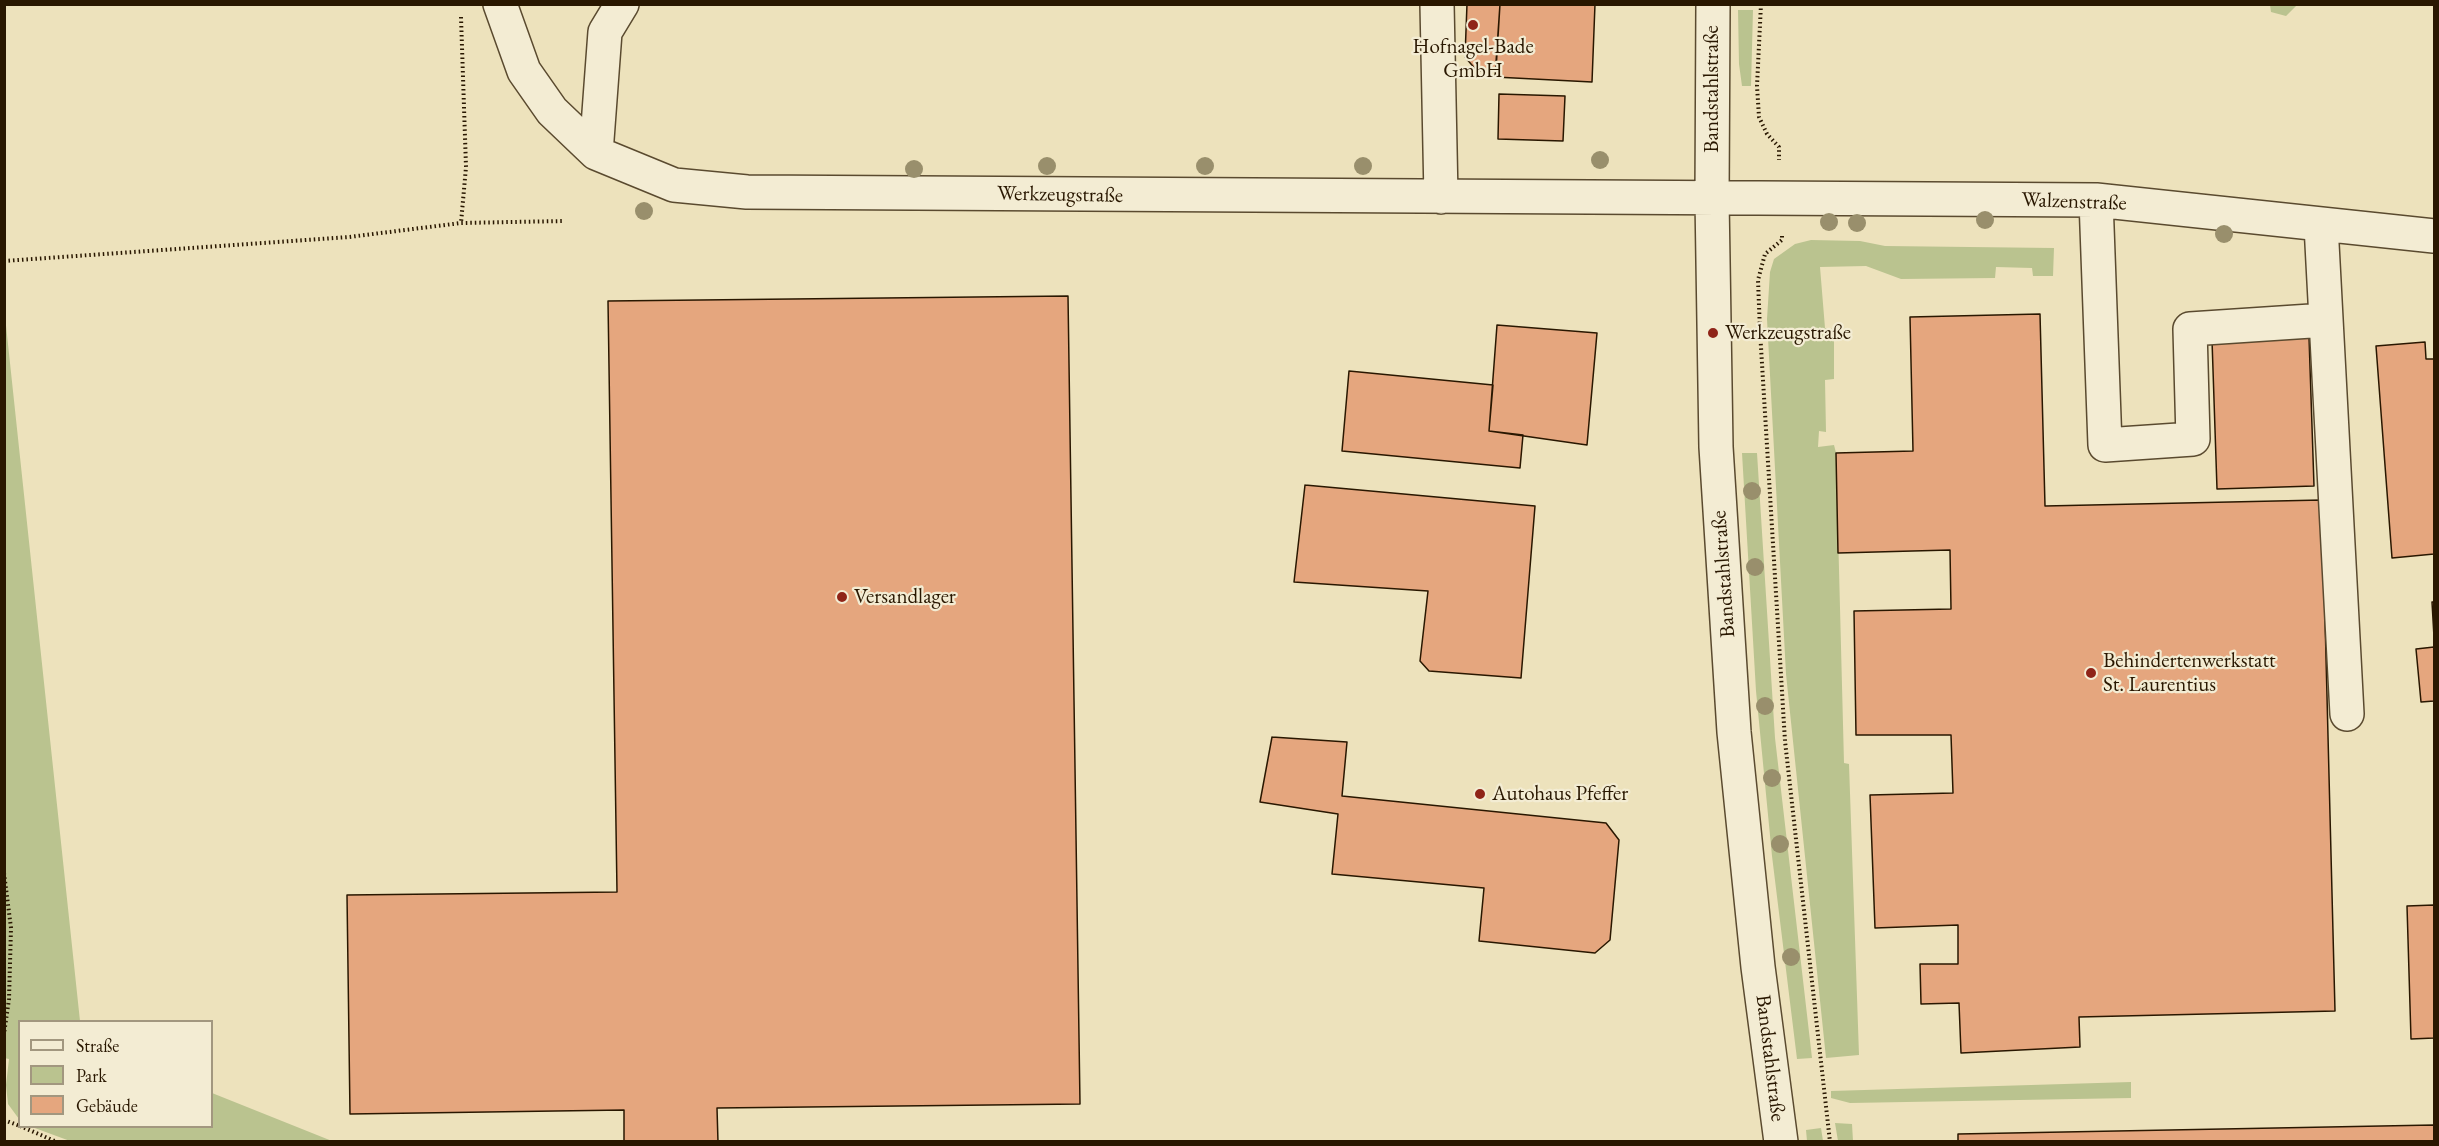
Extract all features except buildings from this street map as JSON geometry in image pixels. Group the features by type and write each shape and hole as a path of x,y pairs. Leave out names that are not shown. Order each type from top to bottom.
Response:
{"street":[{"name":"Werkzeugstraße","path":"500,4 524,71 552,111 596,153 674,185 747,192 1712,199"},
{"path":"596,153 605,32 621,4"},
{"path":"1437,4 1441,197"},
{"name":"Bandstahlstraße","path":"1713,4 1712,199 1716,447 1734,732 1758,967 1781,1142"},
{"name":"Walzenstraße","path":"1712,199 2096,200 2434,236"},
{"path":"2096,200 2105,445 2193,439 2190,329 2326,320"},
{"path":"2321,225 2347,714"}],"path":[{"path":"1761,4 1757,86 1759,117 1767,135 1779,147 1778,199 1782,240 1765,254 1758,280 1760,331 1785,741 1830,1142"},
{"path":"461,16 466,167 461,223"},
{"path":"4,261 350,237 461,223 564,221"},
{"path":"4,873 11,928 9,999 4,1034"},
{"path":"25,1128 57,1142"}],"green space":[{"path":"2270,4 2297,5 2286,16 2271,12"},
{"path":"1738,10 1753,10 1751,86 1742,86 1739,64"},
{"path":"1811,240 1860,241 1885,246 2054,248 2053,276 2033,276 2032,268 1996,267 1995,278 1901,279 1866,266 1820,267 1825,328 1834,329 1834,379 1825,380 1826,432 1819,431 1818,447 1834,445 1836,453 1844,763 1849,764 1859,1055 1826,1058 1786,674 1767,319 1770,272 1774,259 1795,244"},
{"path":"5,316 80,1020 18,1020 18,1118 8,1104 6,1085 9,1059 4,1058"},
{"path":"1742,453 1757,453 1775,738 1812,1058 1797,1059 1772,856 1756,691"},
{"path":"2131,1082 2131,1098 1850,1103 1831,1098 1831,1091"},
{"path":"213,1093 332,1141 70,1141 35,1128 213,1128"},
{"path":"1835,1123 1852,1124 1853,1141 1838,1141"},
{"path":"1821,1128 1823,1141 1807,1141 1806,1130"}],"place":[{"name":"Hofnagel-Bade GmbH","path":"1473,25"},
{"name":"Werkzeugstraße","path":"1713,333"},
{"name":"Versandlager","path":"842,597"},
{"name":"Behindertenwerkstatt St. Laurentius","path":"2091,673"},
{"name":"Autohaus Pfeffer","path":"1480,794"}]}
